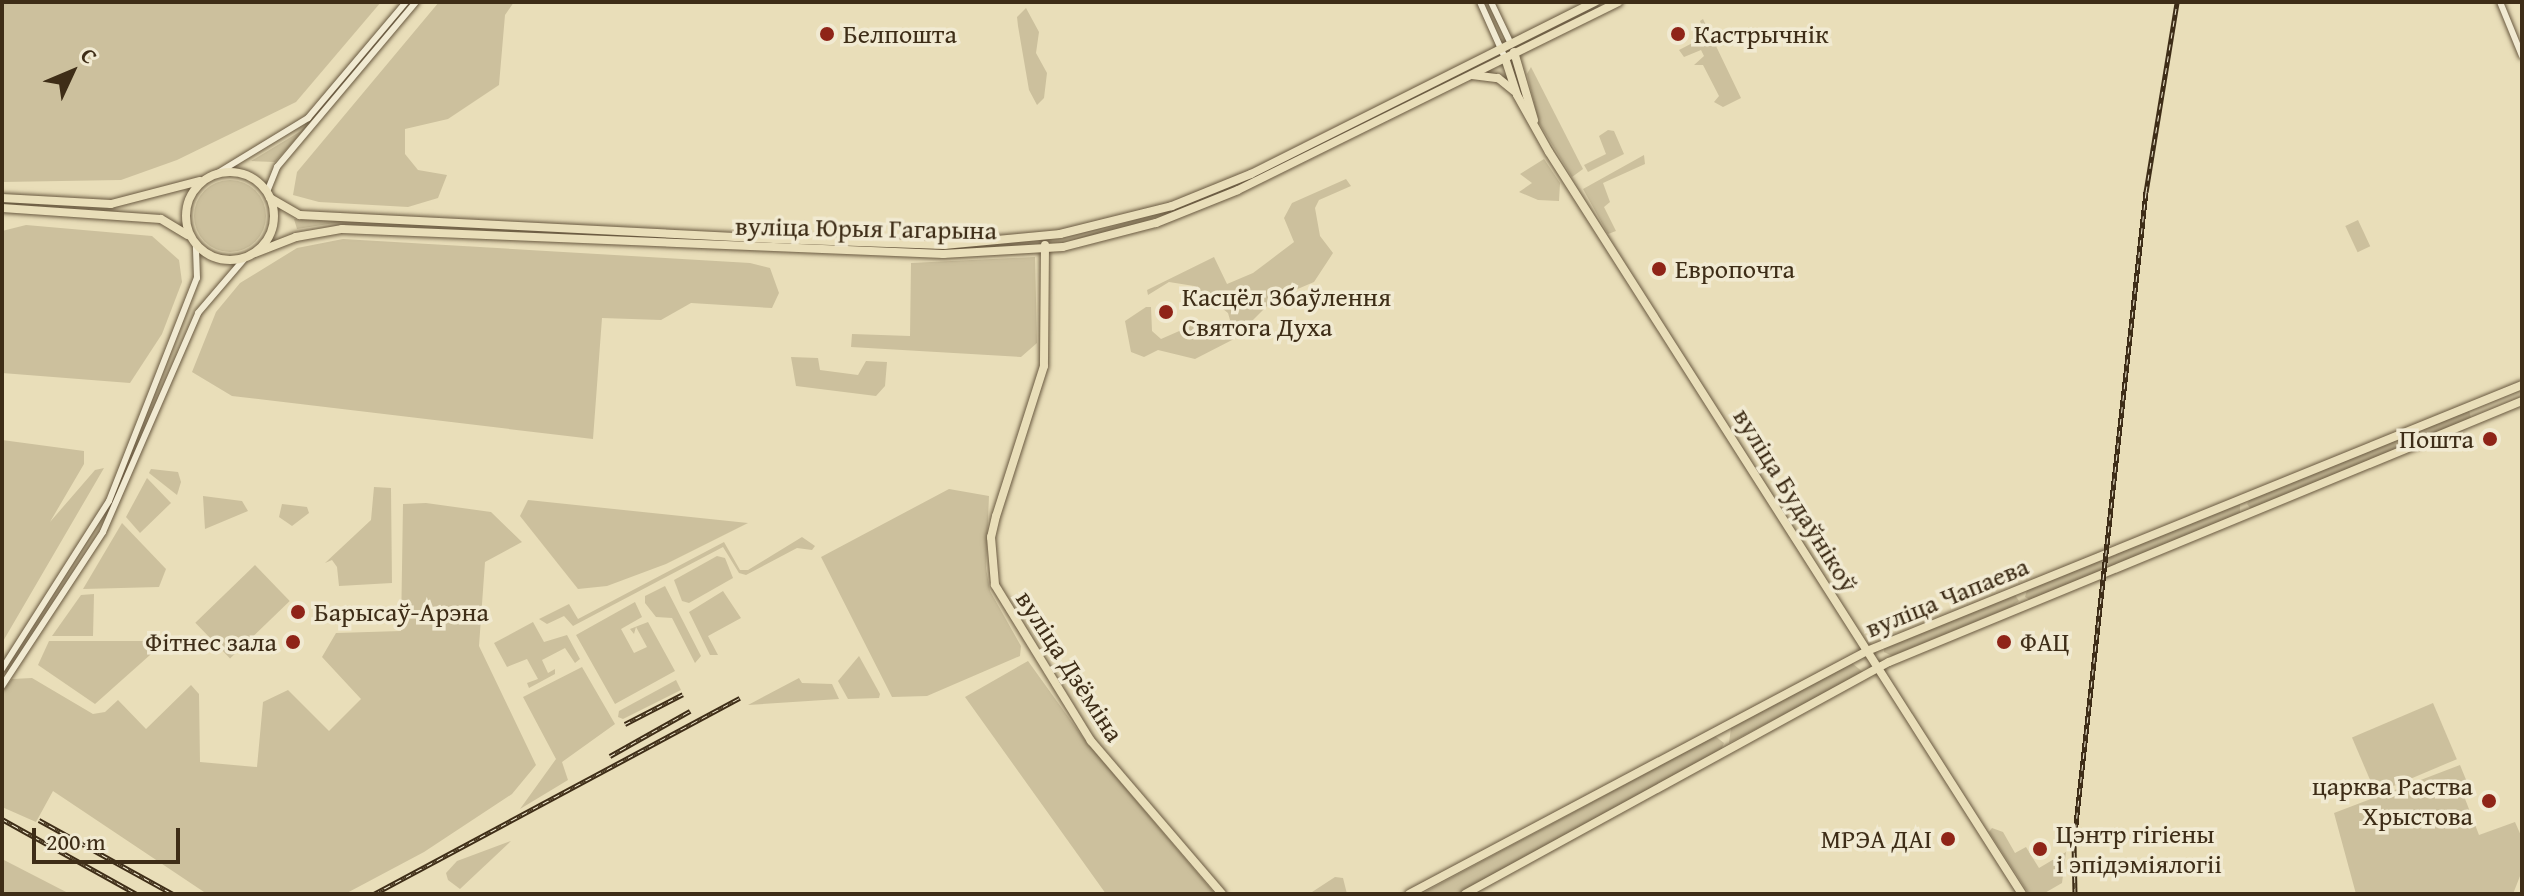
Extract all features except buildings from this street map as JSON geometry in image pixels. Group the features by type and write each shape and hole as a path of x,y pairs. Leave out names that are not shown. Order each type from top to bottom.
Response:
{"main road":[{"name":"вуліца Юрыя Гагарына","path":"2,198 130,202 212,176 244,174 268,195 300,215 944,245 1044,236 1126,219 1209,191 1595,2"},
{"name":"вуліца Юрыя Гагарына","path":"2,208 161,219 215,257 251,255 310,233 342,229 943,254 1045,248 1131,231 1218,199 1618,2"},
{"name":"вуліца Будаўнікоў","path":"1506,46 1515,54 1536,128"},
{"name":"вуліца Будаўнікоў","path":"1505,58 1517,95 1536,128 2022,894"},
{"path":"1471,75 1498,78 1517,95"},
{"path":"194,242 187,205 212,176"},
{"path":"251,255 273,223 268,195"},
{"name":"вуліца Дзёміна","path":"1044,236 1044,366 991,537 995,585 1091,741 1222,894"},
{"name":"вуліца Чапаева","path":"1409,894 1867,651 2522,385"},
{"name":"вуліца Чапаева","path":"1465,894 1878,668 2522,401"},
{"path":"2473,405 2478,418"},
{"path":"2018,590 2025,606"}],"street":[{"path":"212,176 308,118 406,2"},
{"path":"268,195 277,167 416,2"},
{"name":"вуліца Будаўнікоў","path":"1480,2 1506,46"},
{"name":"вуліца Будаўнікоў","path":"1491,2 1506,46 1505,58"},
{"path":"2500,2 2522,56"},
{"path":"2,669 109,501 197,278 194,242"},
{"path":"2,686 103,532 203,305 251,255"}],"shaded area":[{"path":"2,2 381,2 296,102 177,160 121,180 2,182"},
{"path":"412,2 275,162 251,161 301,131"},
{"path":"439,2 514,2 505,15 499,85 448,119 405,129 405,154 418,170 447,175 438,198 408,207 319,202 293,195 297,172"},
{"path":"1026,8 1039,32 1036,53 1047,73 1044,98 1037,105 1029,90 1018,26 1017,17"},
{"path":"1703,19 1741,98 1723,107 1714,102 1719,96 1703,65 1694,65 1704,56 1701,50 1684,57 1679,50 1706,36 1700,21"},
{"path":"1487,60 1441,87 1205,200 1128,227 1071,240 1204,198"},
{"path":"1531,67 1583,169 1572,177 1539,123 1527,74"},
{"path":"1608,130 1614,131 1624,154 1588,172 1584,165 1606,154 1599,136"},
{"path":"1644,155 1645,164 1603,183 1610,202 1604,207 1616,231 1608,234 1583,189"},
{"path":"1544,159 1560,183 1559,201 1538,200 1519,192 1532,183 1520,174"},
{"path":"1346,179 1351,186 1319,200 1315,208 1320,236 1333,253 1314,282 1274,299 1234,339 1195,359 1158,350 1144,357 1131,352 1125,321 1146,307 1151,307 1152,331 1161,339 1193,325 1204,337 1216,334 1230,320 1228,313 1194,286 1169,282 1148,295 1147,290 1214,257 1227,284 1253,273 1294,242 1284,218 1292,203"},
{"path":"237,180 256,190 264,202 264,230 256,242 244,250 223,252 204,242 196,230 194,209 204,190 216,182"},
{"path":"294,219 919,249 1019,245 936,251 341,222 297,229"},
{"path":"2358,220 2370,246 2358,252 2345,226"},
{"path":"26,225 152,236 179,260 182,282 162,334 130,383 2,373 2,231"},
{"path":"343,239 750,263 770,268 779,293 772,308 691,303 661,320 602,318 593,439 232,396 192,372 216,312 240,283 297,248"},
{"path":"1035,257 1037,343 1021,357 851,347 852,334 910,336 911,263"},
{"path":"791,357 818,358 820,370 858,375 866,361 887,362 885,386 876,396 796,386"},
{"path":"2469,410 2471,419 2251,509 2247,504 2251,498"},
{"path":"2,440 84,451 84,464 50,522 95,470 104,468 2,643"},
{"path":"151,469 178,472 181,482 177,495 149,473"},
{"path":"147,478 171,503 140,533 126,517"},
{"path":"374,487 391,488 392,583 339,586 337,567 332,560 325,563 371,520"},
{"path":"949,489 989,496 986,568 990,591 1021,646 1020,656 927,696 892,697 821,557"},
{"path":"203,496 242,501 248,511 205,529"},
{"path":"528,500 748,523 666,564 607,586 578,589 520,516"},
{"path":"426,503 491,512 522,542 485,562 479,646 536,765 512,794 424,852 345,894 207,894 53,791 36,822 2,807 2,692 12,679 32,678 93,714 105,712 118,700 146,729 191,685 199,694 200,762 257,767 263,702 288,690 329,731 361,699 322,657 336,633 401,631 403,504"},
{"path":"282,504 307,507 309,513 292,526 279,517"},
{"path":"2240,504 2240,513 2030,600 2025,597 2027,590"},
{"path":"122,523 166,569 159,587 83,589"},
{"path":"802,537 815,546 812,550 797,548 746,575 739,573 723,547 573,626 564,616 547,624 539,619 569,604 578,619 724,542 740,570 748,570"},
{"path":"717,556 725,558 733,578 689,603 682,601 674,580"},
{"path":"255,565 290,601 230,659 195,623"},
{"path":"665,586 701,656 695,663 672,618 656,617 645,603 645,596"},
{"path":"723,591 741,618 708,636 718,655 710,655 689,612"},
{"path":"94,594 93,636 52,636 81,595"},
{"path":"2015,595 2019,601 2011,607 1892,656 1884,652 1884,647"},
{"path":"635,602 642,617 621,629 634,653 647,647 636,627 634,634 630,629 648,622 675,671 615,704 576,635"},
{"path":"533,622 544,642 567,635 580,659 575,663 565,648 542,660 548,673 555,669 555,674 529,688 527,683 538,679 527,659 507,667 494,643"},
{"path":"49,641 156,641 159,647 95,704 38,665"},
{"path":"859,656 880,694 879,698 848,699 838,681"},
{"path":"1028,661 1084,739 1215,894 1106,894 965,697"},
{"path":"1852,663 1864,673 1729,743 1731,728"},
{"path":"582,667 615,724 562,762 568,780 520,809 556,759 523,697"},
{"path":"799,678 802,683 832,684 839,699 748,705"},
{"path":"676,680 681,690 623,719 618,717 619,711"},
{"path":"2433,703 2457,759 2376,794 2352,737"},
{"path":"1715,736 1724,743 1719,755 1458,894 1421,894"},
{"path":"2460,765 2469,787 2462,791 2479,835 2515,822 2522,838 2522,871 2513,894 2356,894 2334,813"},
{"path":"1992,828 2003,832 2015,853 2026,847 2039,868 2066,852 2062,883 2043,894 2029,894 1989,832"},
{"path":"511,841 460,889 448,880 446,873 457,861"},
{"path":"2,859 70,894 2,894"},
{"path":"1335,877 1343,878 1347,894 1309,894"}],"railway":[{"path":"2075,894 2074,842 2146,192 2177,2"},
{"path":"625,724 683,694"},
{"path":"374,894 740,698"},
{"path":"610,756 690,711"},
{"path":"2,819 137,894"},
{"path":"39,820 173,894"}],"place":[{"name":"Белпошта","path":"827,34"},
{"name":"Кастрычнік","path":"1678,34"},
{"name":"Европочта","path":"1659,269"},
{"name":"Касцёл Збаўлення Святога Духа","path":"1166,312"},
{"name":"Пошта","path":"2490,439"},
{"name":"Барысаў-Арэна","path":"298,612"},
{"name":"Фітнес зала","path":"293,642"},
{"name":"ФАЦ","path":"2004,642"},
{"name":"царква Раства Хрыстова","path":"2489,801"},
{"name":"МРЭА ДАІ","path":"1948,839"},
{"name":"Цэнтр гігіены і эпідэміялогіі","path":"2040,849"}]}
